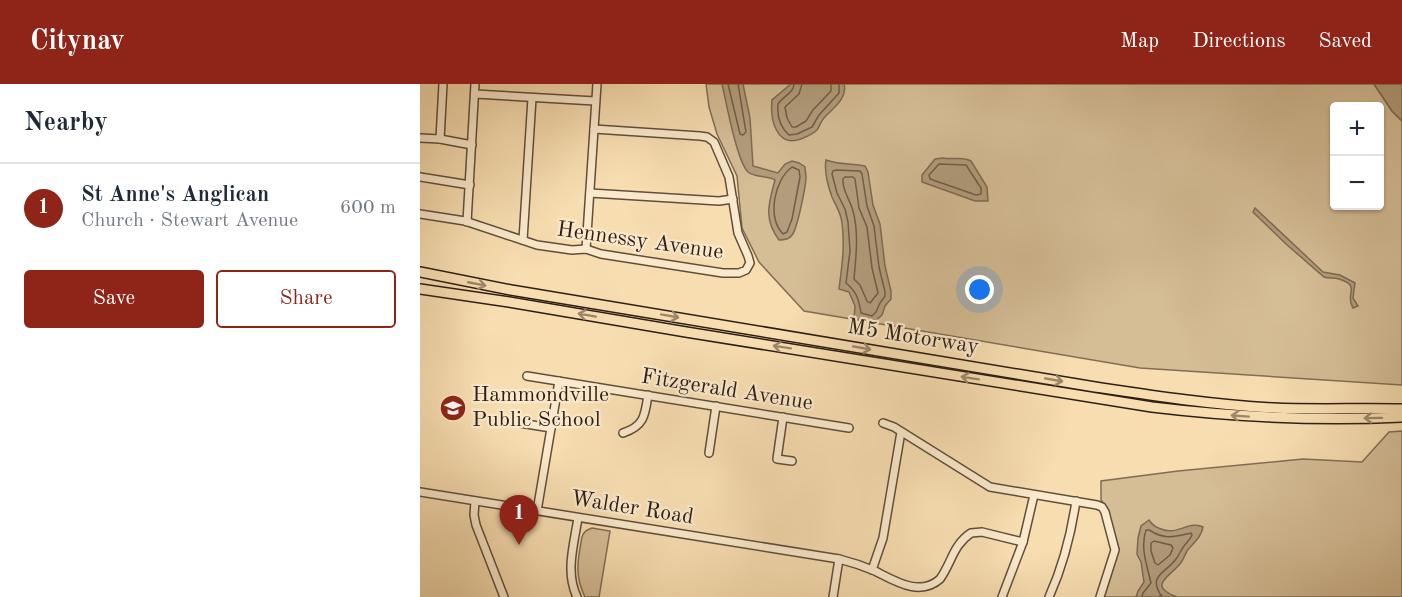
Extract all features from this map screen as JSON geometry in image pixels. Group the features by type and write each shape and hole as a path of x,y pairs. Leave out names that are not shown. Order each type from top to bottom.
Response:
{"highway":[{"name":"M5 Motorway","path":"420,272 511,290 1172,398 1276,408 1402,408"},
{"name":"M5 Motorway","path":"420,289 1152,407 1288,418 1402,417"}],"street":[{"path":"440,139 443,84"},
{"path":"467,222 475,84"},
{"path":"586,249 597,84"},
{"path":"475,94 595,101"},
{"path":"523,240 532,98"},
{"name":"Hennessy Avenue","path":"420,214 467,222 537,245 572,250 586,249 601,254 723,273 739,273 746,270 750,264 738,233 729,177 714,142 707,137 594,129"},
{"path":"420,138 472,145"},
{"path":"420,177 470,185"},
{"path":"590,193 719,201 733,199"},
{"name":"Fitzgerald Avenue","path":"527,376 849,428"},
{"path":"537,511 559,381"},
{"path":"623,433 633,429 641,422 648,395"},
{"path":"709,453 716,406"},
{"path":"783,417 777,459 792,461"},
{"path":"520,423 551,428"},
{"path":"883,423 990,487 1102,507 1115,553 1100,597"},
{"path":"872,570 883,538 901,432"},
{"name":"Walder Road","path":"420,492 839,560 872,570 902,588 914,591 927,589 940,579 957,546 971,532 982,532 1023,542"},
{"path":"1002,597 1023,542 1034,495"},
{"path":"474,501 476,525 504,597"},
{"path":"1049,597 1066,552 1076,501"},
{"path":"578,518 571,570 572,584 578,597"},
{"path":"833,597 839,560"}],"shaded area":[{"path":"706,84 1374,84 1392,111 1402,121 1402,385 1140,368 804,311 759,262 742,228 737,176 717,134 709,107"},
{"path":"1402,431 1402,597 1104,597 1119,549 1107,508 1101,500 1101,481 1303,459 1362,462 1389,432"},
{"path":"592,528 610,531 599,597 585,597 579,581 578,560 583,535"}],"water":[{"path":"722,84 743,84 750,118 753,166 778,173 785,164 792,161 805,167 806,182 799,217 788,239 779,240 769,217 769,203 775,180 751,174 744,166 736,144"},
{"path":"791,84 844,84 845,89 842,98 823,119 817,130 792,141 780,136 772,115 772,100"},
{"path":"1374,84 1402,84 1402,121 1392,111"},
{"path":"935,159 971,161 987,187 988,201 975,201 922,182 922,175"},
{"path":"826,160 865,166 868,172 873,205 880,224 885,266 891,291 891,299 882,315 874,322 854,319 855,306 849,292 839,289 843,231 841,216 828,183"},
{"path":"1255,208 1323,272 1340,275 1355,283 1353,298 1358,306 1353,308 1351,303 1350,285 1337,278 1324,277 1253,212"},
{"path":"1149,520 1155,527 1167,531 1193,525 1203,527 1199,537 1180,564 1163,581 1163,589 1177,597 1161,595 1136,597 1144,582 1141,562 1137,554 1138,538 1141,526"}],"place":[{"name":"Hammondville Public School","path":"453,408"},
{"name":"St Anne's Anglican","path":"519,545"}]}
